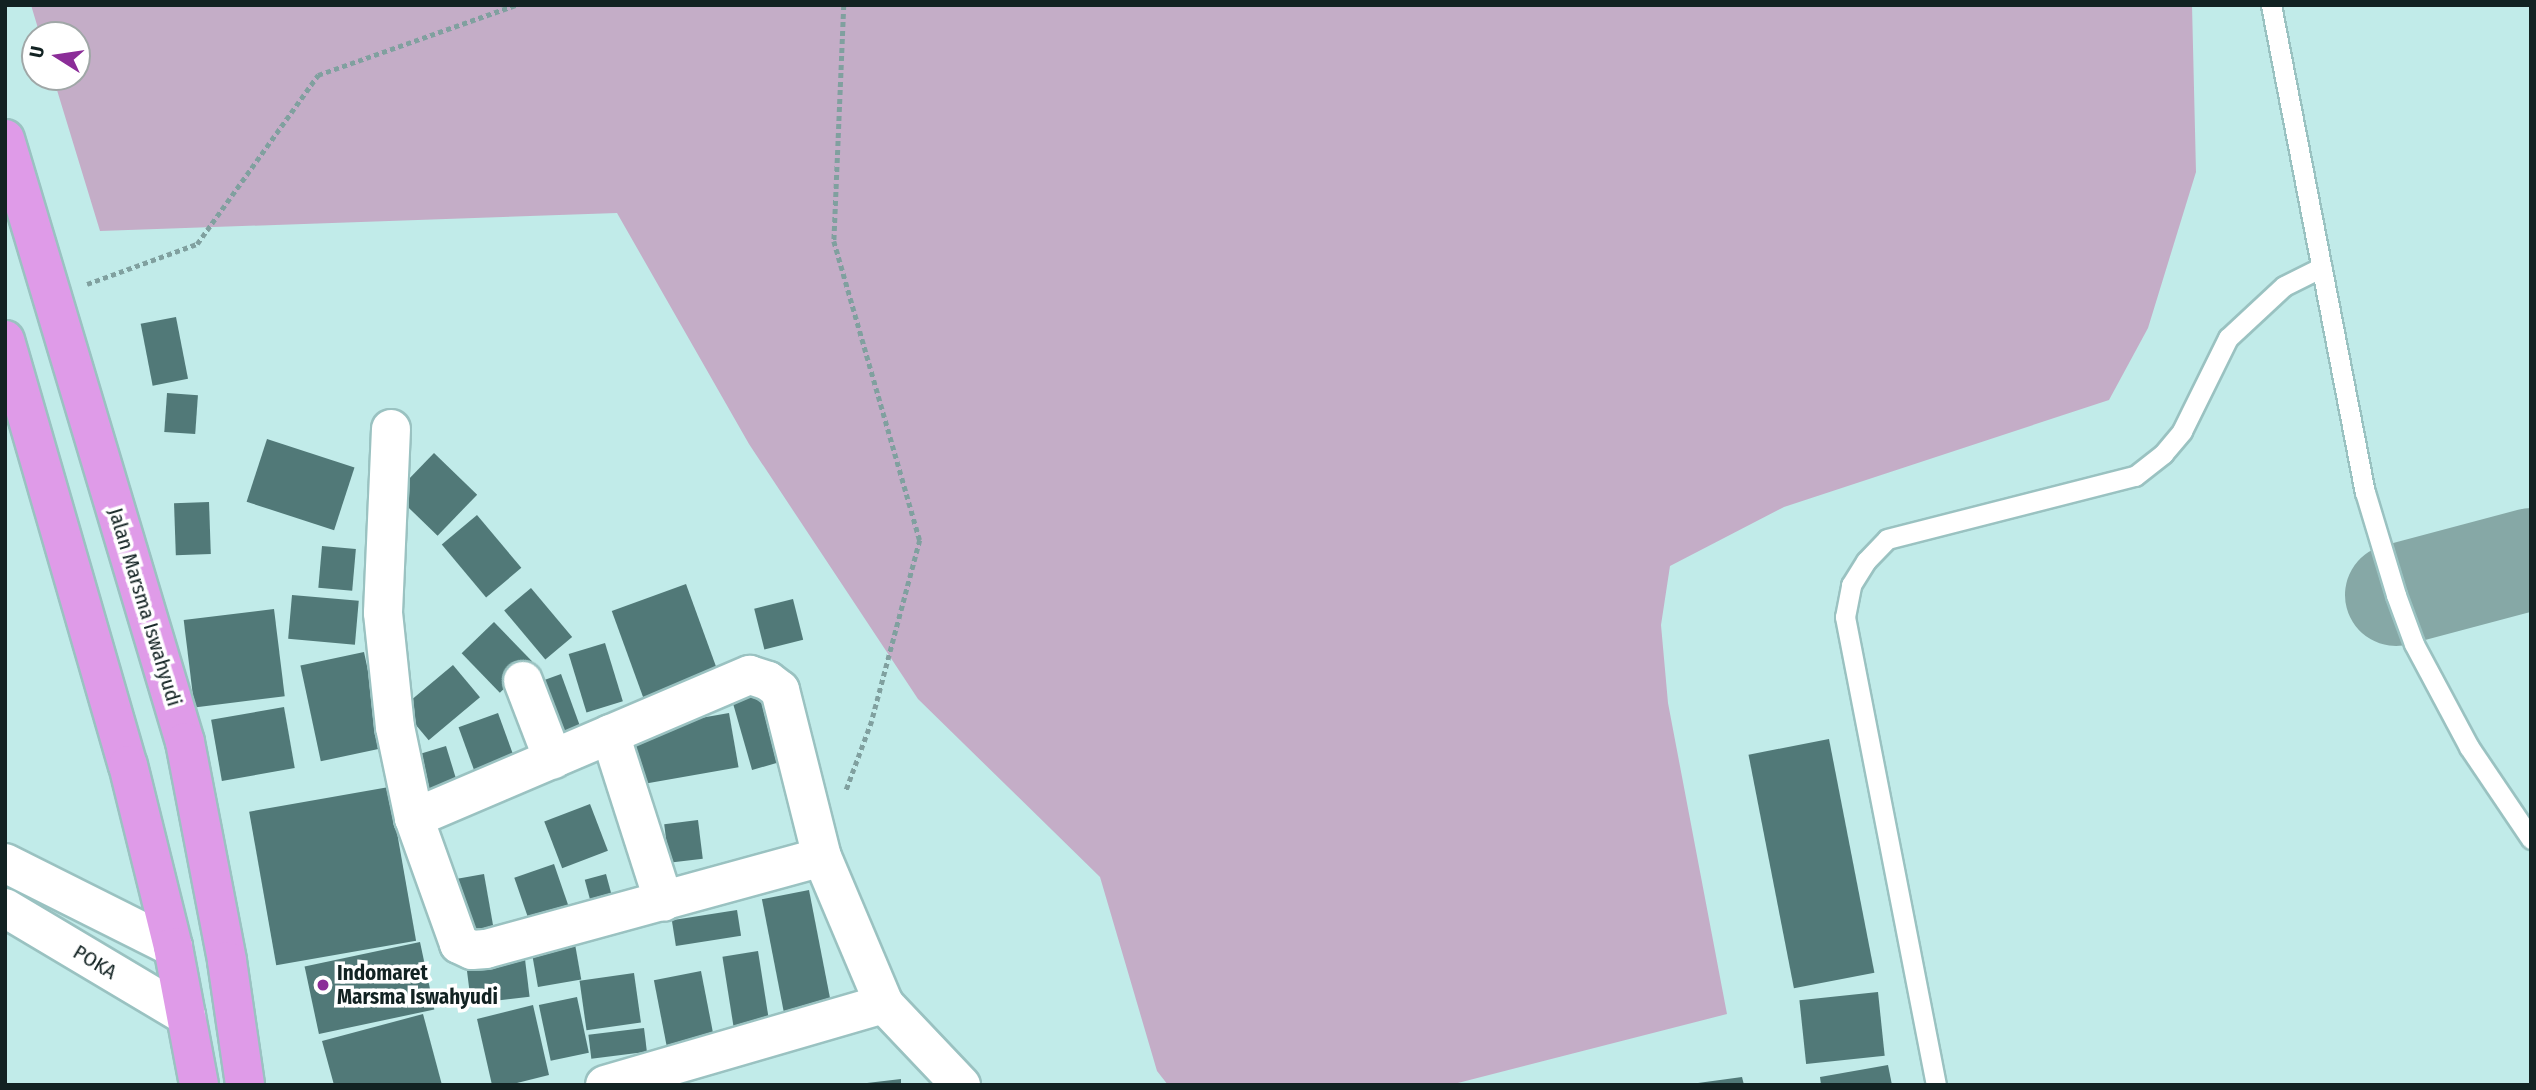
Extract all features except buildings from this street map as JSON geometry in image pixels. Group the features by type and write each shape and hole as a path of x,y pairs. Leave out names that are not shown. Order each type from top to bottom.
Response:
{"highway":[{"name":"Jalan Marsma Iswahyudi","path":"5,139 185,742 227,961 245,1085"},
{"path":"5,340 128,765 173,947 199,1085"}],"street":[{"path":"391,429 383,613 395,727 414,818 459,944 472,950 664,902 822,857"},
{"path":"414,818 750,675 768,681 780,690 822,857 884,1004 961,1085"},
{"path":"523,681 553,759"},
{"path":"610,734 664,902"},
{"path":"5,863 173,947"},
{"name":"POKA","path":"5,908 186,1016"},
{"path":"605,1085 884,1004"}],"lane":[{"path":"2271,5 2365,492 2414,644 2469,747 2531,839"},
{"path":"1936,1085 1845,617 1851,585 1866,561 1887,539 2135,476 2163,454 2182,431 2228,338 2284,286 2322,267"}],"path":[{"path":"52,297 197,244 318,75 516,5"},
{"path":"844,5 834,241 920,540 872,721 845,795"}],"shaded area":[{"path":"31,5 2192,5 2196,172 2148,328 2109,400 1784,507 1670,566 1661,625 1668,703 1727,1014 1450,1085 1168,1085 1157,1071 1100,877 918,699 749,444 617,213 100,231 57,91 91,91 91,21 36,21"}],"taxiway":[{"path":"2396,595 2531,559"}],"place":[{"name":"Indomaret Marsma Iswahyudi","path":"323,985"}]}
